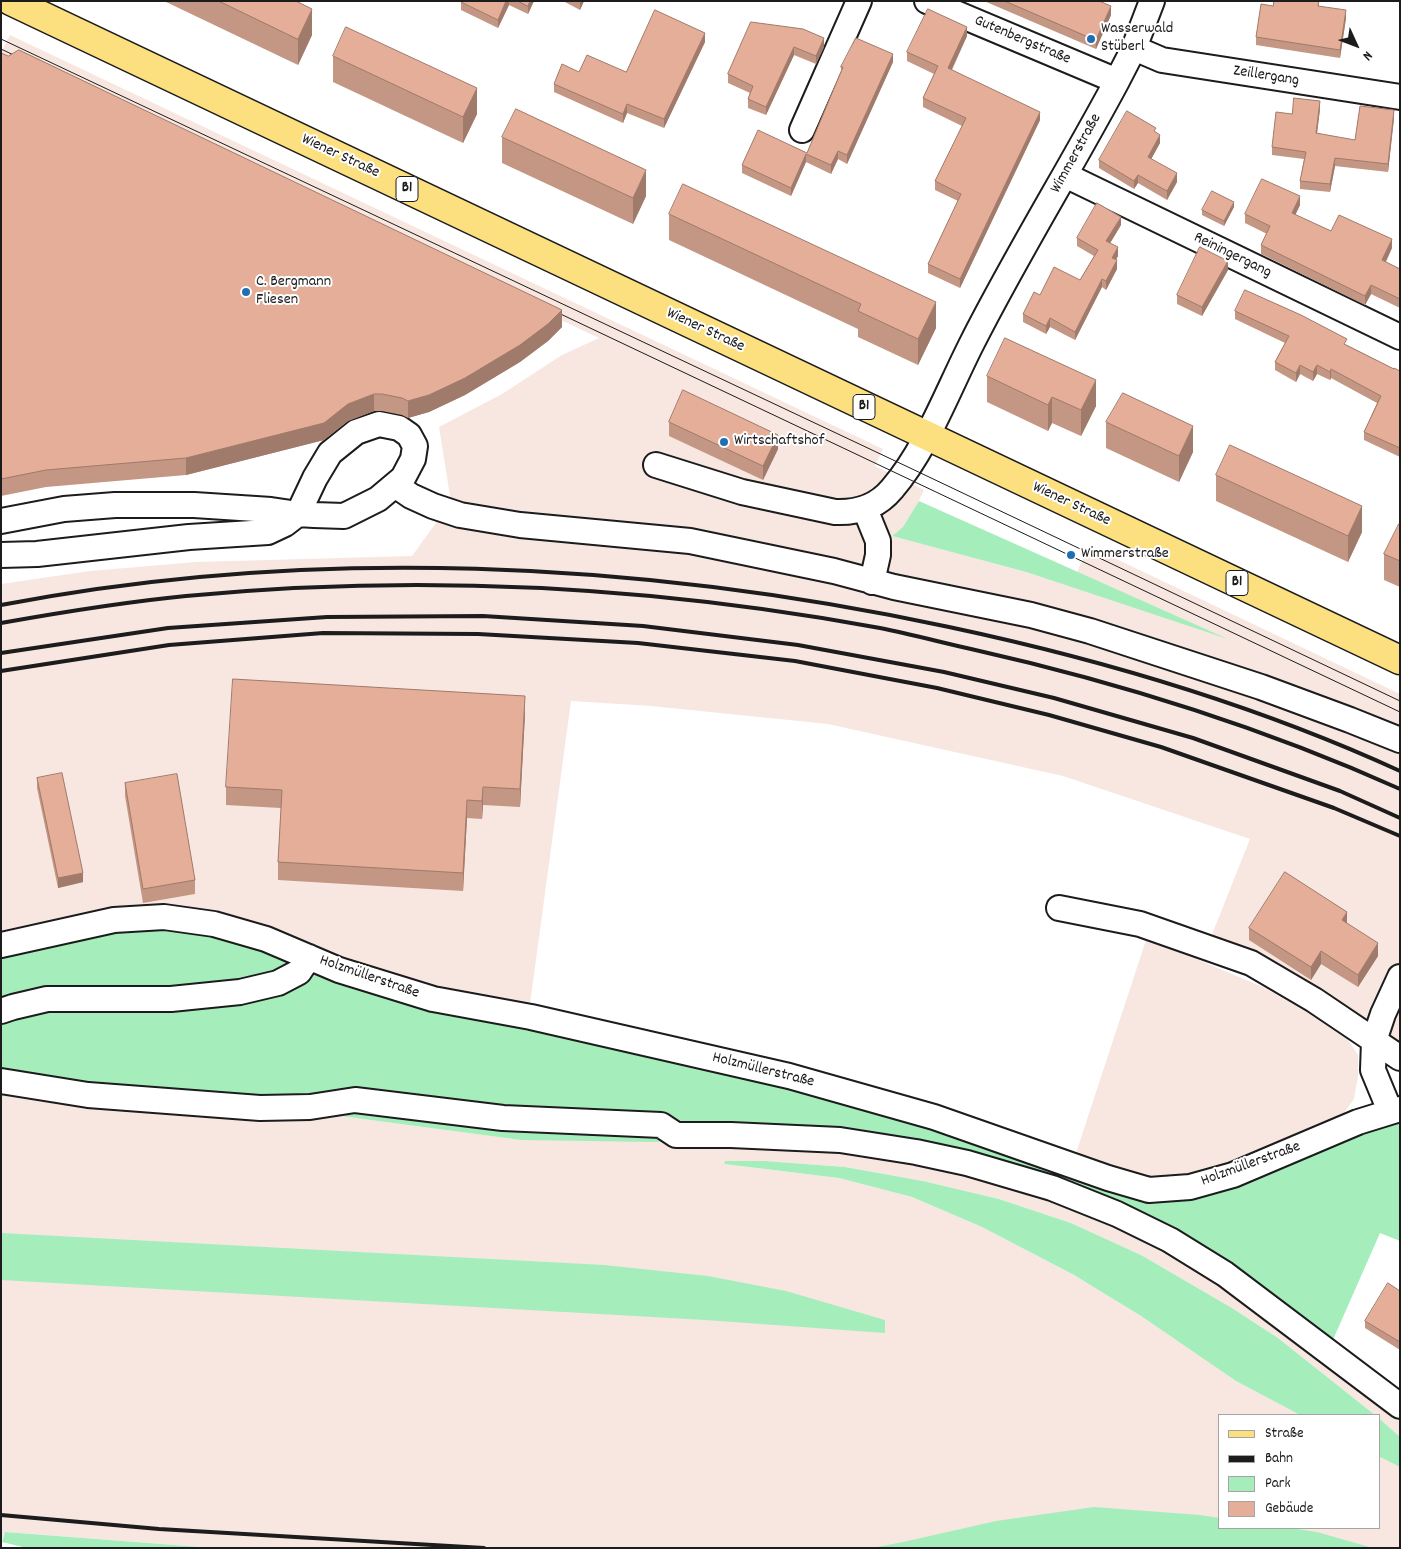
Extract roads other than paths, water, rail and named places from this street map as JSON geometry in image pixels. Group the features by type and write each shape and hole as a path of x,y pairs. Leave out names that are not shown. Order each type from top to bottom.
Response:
{"main road":[{"name":"Wiener Straße","path":"11,1 1400,660"}],"street":[{"path":"802,130 859,1"},
{"name":"Gutenbergstraße","path":"928,1 1118,81"},
{"name":"Wimmerstraße","path":"865,509 880,501 892,490 914,460 972,342 1118,81 1134,48 1152,1"},
{"name":"Zeillergang","path":"1134,48 1162,60 1400,97"},
{"name":"Reiningergang","path":"1065,175 1400,337"},
{"path":"1,521 64,509 116,505 194,505 271,510 298,514 344,516 378,499 403,478 413,460 414,446 409,435 399,428 379,424 356,432 330,454 315,478 298,514 285,524 268,532 189,537 37,554 1,555"},
{"path":"656,465 742,492 835,512 849,513 865,509 878,542 878,555 872,582"},
{"path":"394,485 411,496 433,506 460,514 520,525 690,541 834,571 894,587 1031,615 1090,631 1261,687 1400,740"},
{"path":"1059,908 1140,924 1251,963 1314,1000 1400,1058"},
{"name":"Holzmüllerstraße","path":"1,945 114,920 164,917 214,924 266,940 339,970 433,999 531,1017 798,1079 934,1117 1108,1178 1149,1190 1190,1186 1233,1175 1358,1122 1395,1110"},
{"path":"1,1011 47,999 171,999 240,992 278,983 299,972 309,957"},
{"path":"1395,1110 1373,1070 1374,1041 1383,1014 1400,977"},
{"path":"1,1081 88,1095 260,1108 310,1107 355,1100 503,1118 661,1125 676,1135 731,1135 840,1140 916,1152 967,1163 1052,1188 1117,1214 1170,1240 1225,1274 1400,1406"}],"tram line":[{"path":"1,39 1400,701"},
{"path":"1,49 24,60"},
{"path":"550,309 1400,712"}],"railway":[{"path":"1,605 118,586 237,574 356,568 476,569 596,575 715,587 833,605 949,627 1065,654 1235,705 1291,725 1400,771"},
{"path":"1,623 140,601 186,596 273,589 359,586 447,585 534,588 708,602 880,628 1081,676 1135,691 1242,726 1400,789"},
{"path":"1,653 168,628 327,617 483,616 643,626 798,645 944,672 1054,698 1193,738 1340,791 1400,818"},
{"path":"1,671 169,645 323,633 478,634 638,643 795,661 937,688 1049,715 1161,747 1334,808 1400,836"},
{"path":"1,1515 159,1529 484,1548"}],"place":[{"name":"Wasserwald Stüberl","path":"1091,39"},
{"name":"C. Bergmann Fliesen","path":"246,292"},
{"name":"Wirtschaftshof","path":"724,442"},
{"name":"Wimmerstraße","path":"1071,555"}]}
